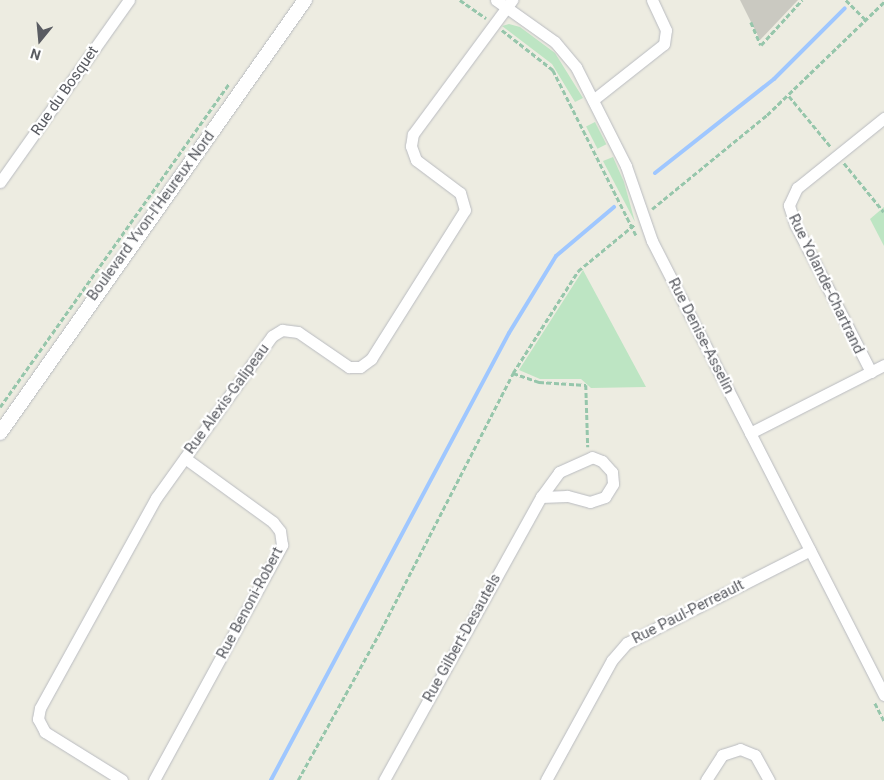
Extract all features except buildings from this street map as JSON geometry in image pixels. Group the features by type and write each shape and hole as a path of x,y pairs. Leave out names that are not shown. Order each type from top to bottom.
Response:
{"street":[{"name":"Rue du Bosquet","path":"0,182 128,0"},
{"name":"Boulevard Yvon-l'Heureux Nord","path":"0,433 305,0"},
{"path":"593,100 664,44 666,30 652,0"},
{"name":"Rue Denise-Asselin","path":"504,2 561,48 576,67 628,172 648,231 884,695"},
{"name":"Rue Alexis-Galipeau","path":"122,780 44,732 38,715 156,498 270,339 279,332 298,332 349,367 360,368 371,359 465,210 460,193 416,160 411,150 412,138 504,2"},
{"name":"Rue Yolande-Chartrand","path":"871,372 789,205 797,188 884,118"},
{"name":"Rue Yolande-Chartrand","path":"750,433 884,365"},
{"name":"Rue Benoni-Robert","path":"154,780 283,542 280,531 273,522 185,458"},
{"name":"Rue Gilbert-Desautels","path":"384,780 541,497 559,472 584,458 602,460 612,472 612,488 598,501 541,497"},
{"name":"Rue Paul-Perreault","path":"546,780 612,660 627,643 810,550"},
{"path":"706,780 722,755 740,749 755,755 769,780"}],"path":[{"path":"460,0 484,16"},
{"path":"751,22 761,45 802,0"},
{"path":"846,0 866,20"},
{"path":"650,211 789,96 884,2"},
{"name":"Boulevard Yvon-l'Heureux Nord","path":"0,407 230,82"},
{"path":"789,96 832,148"},
{"path":"843,162 884,212"},
{"path":"298,780 380,630 513,373 578,271 632,226"},
{"path":"513,373 538,382 586,385 588,450"}],"green space":[{"path":"509,24 520,27 555,53 583,98 575,102 552,64 502,26"},
{"path":"595,122 606,144 597,149 586,127"},
{"path":"613,157 624,182 635,222 603,161"},
{"path":"884,207 884,246 870,219"},
{"path":"583,270 646,387 591,388 581,379 540,379 519,370"}],"waterway":[{"path":"655,173 774,79 845,8"},
{"path":"271,780 509,333 556,256 614,207"}]}
